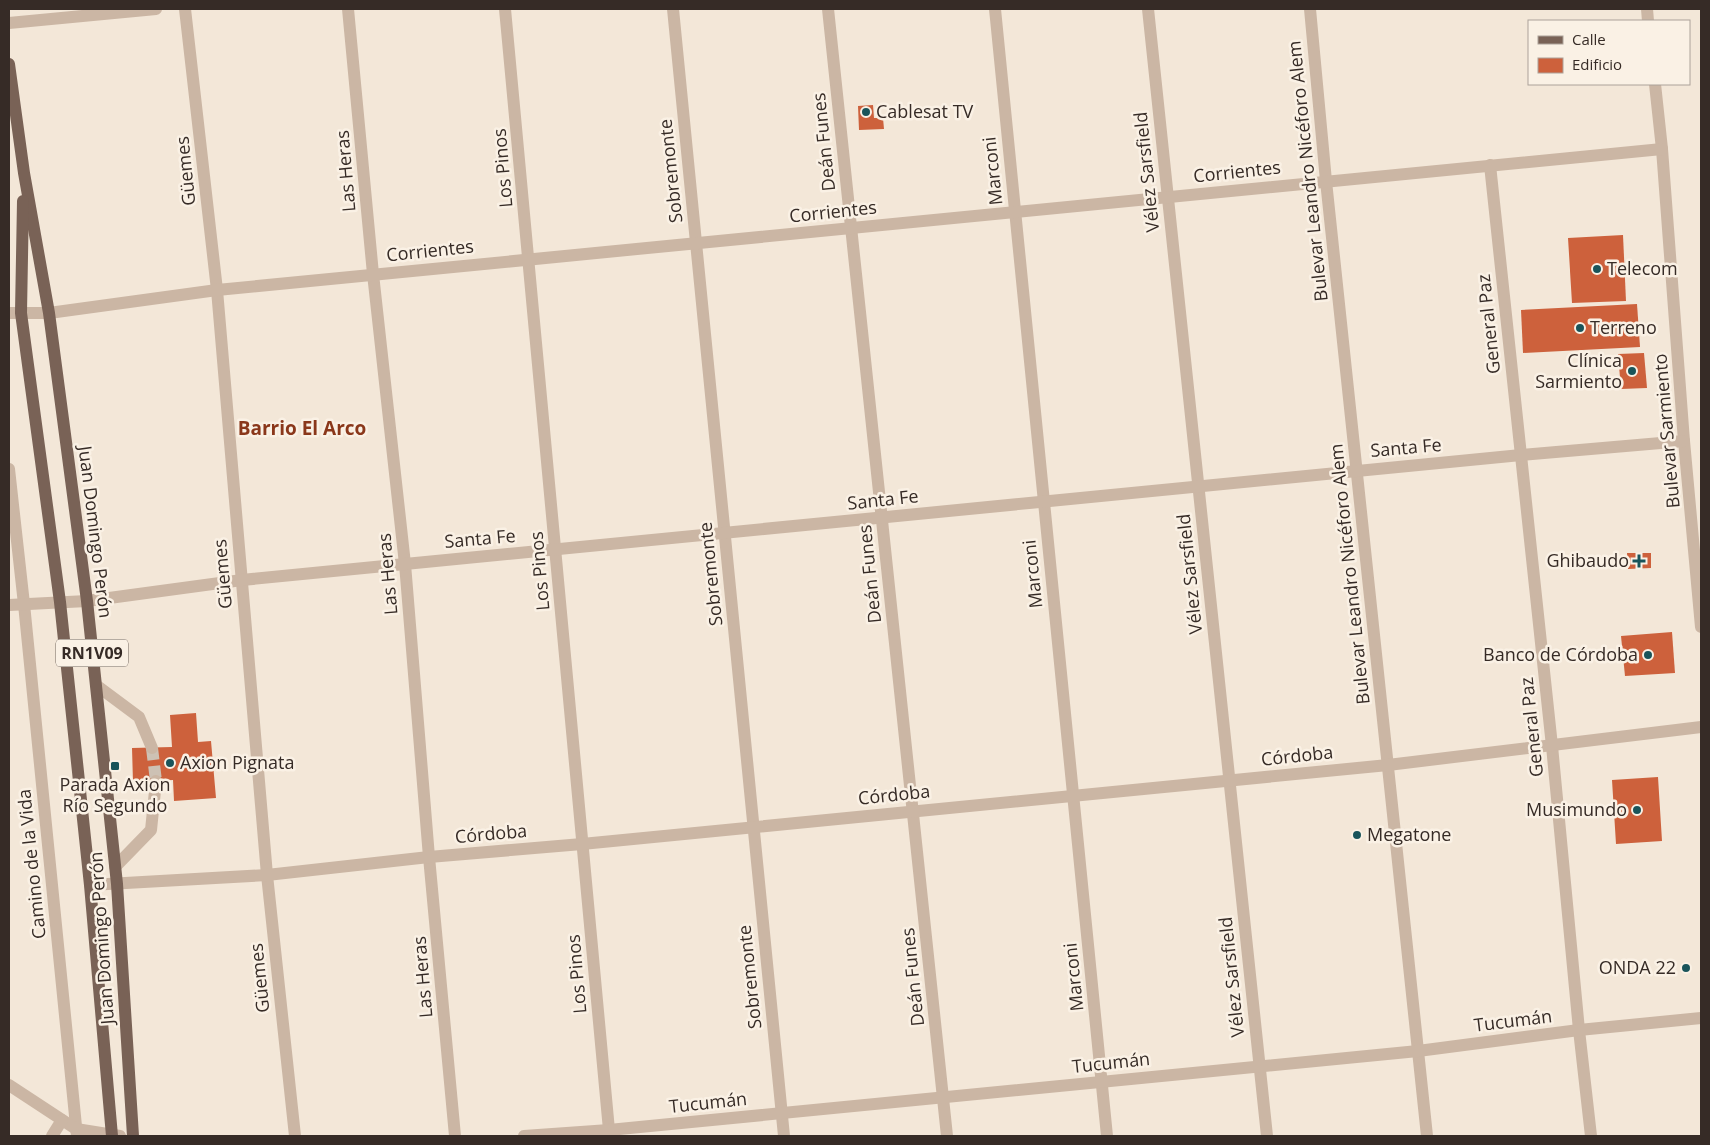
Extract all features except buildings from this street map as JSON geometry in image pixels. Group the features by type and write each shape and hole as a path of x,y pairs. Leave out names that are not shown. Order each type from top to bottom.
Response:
{"main road":[{"name":"Juan Domingo Perón","path":"9,64 11,92 24,173 49,313 87,601 117,884 133,1136"},
{"name":"Juan Domingo Perón","path":"24,173 15,313 60,602 115,1136"}],"street":[{"path":"9,23 156,9"},
{"name":"Güemes","path":"185,9 217,290 267,875 295,1136"},
{"name":"Las Heras","path":"348,9 373,274 405,564 429,857 455,1136"},
{"name":"Los Pinos","path":"505,9 609,1130"},
{"name":"Sobremonte","path":"673,9 784,1136"},
{"name":"Deán Funes","path":"828,9 947,1136"},
{"name":"Marconi","path":"995,9 1107,1136"},
{"name":"Vélez Sarsfield","path":"1148,9 1267,1136"},
{"name":"Bulevar Leandro Nicéforo Alem","path":"1310,9 1356,471 1427,1136"},
{"name":"Bulevar Sarmiento","path":"1655,85 1662,148 1684,441 1701,627"},
{"name":"Corrientes","path":"15,313 49,313 217,290 373,274 1662,148"},
{"name":"General Paz","path":"1490,165 1552,746 1591,1136"},
{"name":"Santa Fe","path":"9,605 87,601 242,580 1198,486 1684,441"},
{"name":"Camino de la Vida","path":"9,469 76,1132"},
{"path":"96,685 139,717 152,748"},
{"name":"Córdoba","path":"90,886 267,875 429,857 582,844 1388,765 1701,727"},
{"path":"115,867 152,830 156,780"},
{"name":"Tucumán","path":"524,1136 609,1130 1418,1051 1579,1030 1701,1018"},
{"path":"9,1085 62,1120 76,1132 115,1136"},
{"path":"52,1136 62,1120"}],"tunnel":[{"path":"152,748 156,781"}],"place":[{"name":"Cablesat TV","path":"866,112"},
{"name":"Telecom","path":"1597,269"},
{"name":"Terreno","path":"1580,328"},
{"name":"Clínica Sarmiento","path":"1632,371"},
{"name":"Ghibaudo","path":"1639,561"},
{"name":"Banco de Córdoba","path":"1648,655"},
{"name":"Axion Pignata","path":"170,763"},
{"name":"Parada Axion Río Segundo","path":"115,766"},
{"name":"Musimundo","path":"1637,810"},
{"name":"Megatone","path":"1357,835"},
{"name":"ONDA 22","path":"1686,968"}],"district":[{"name":"Barrio El Arco","path":"302,428"}]}
